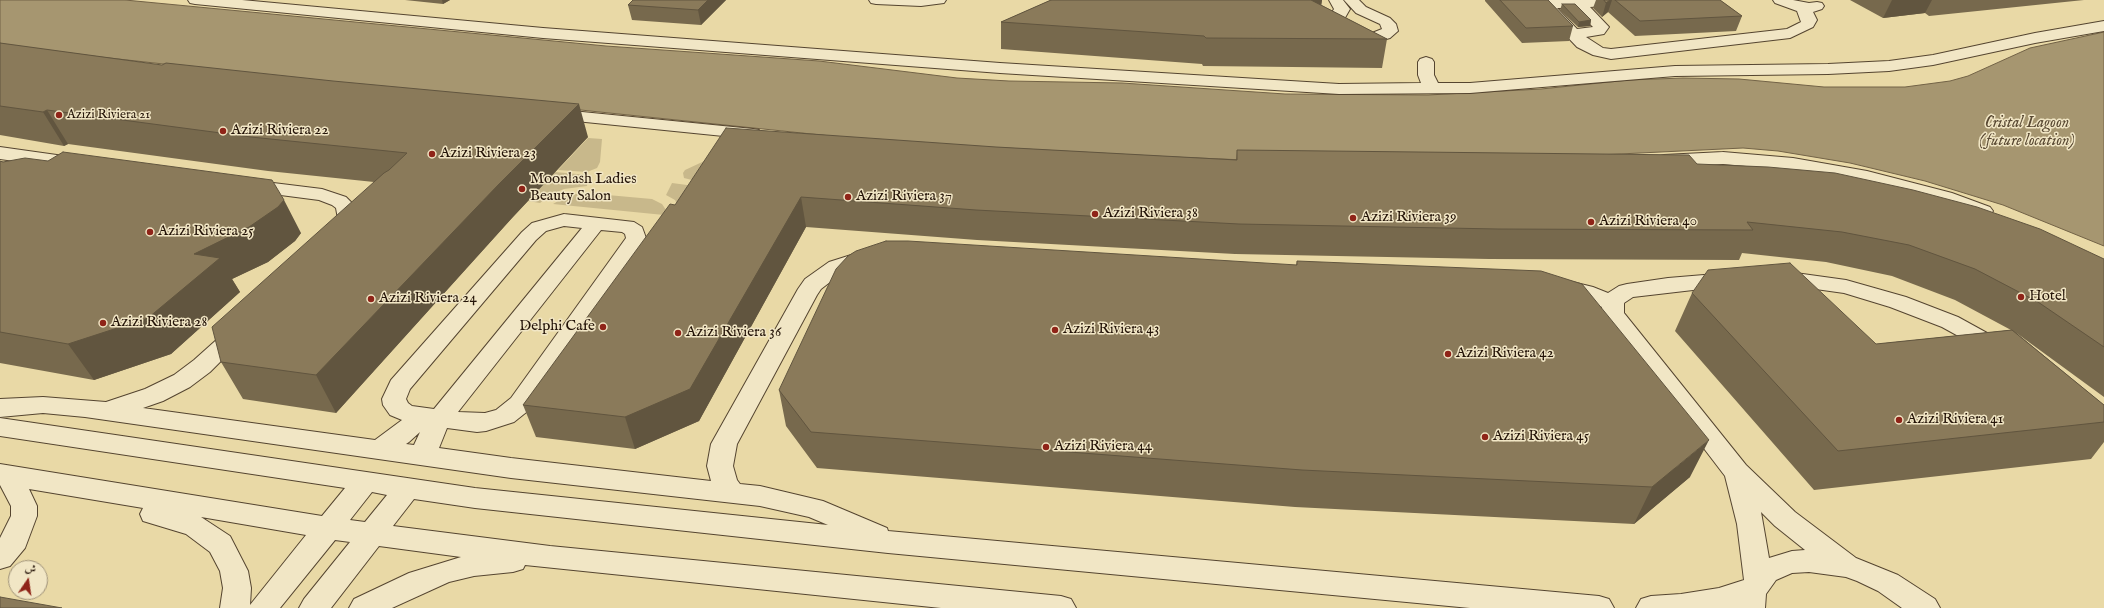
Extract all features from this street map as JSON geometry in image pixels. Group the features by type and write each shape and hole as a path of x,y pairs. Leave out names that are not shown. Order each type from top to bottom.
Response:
{"street":[{"path":"195,0 455,26 1015,69 1292,88 1432,89 1507,86 1675,71 1828,69 1888,66 1933,60 2035,38 2104,26"},
{"path":"876,0 914,2 939,0"},
{"path":"1336,0 1342,9 1334,22 1337,29 1348,34 1364,37 1378,37 1390,30 1388,24 1357,8 1351,0"},
{"path":"1633,0 1555,4 1548,6 1548,8 1590,49 1611,54 1790,33 1804,27 1809,20 1809,4 1792,6 1780,0"},
{"path":"1573,34 1598,31 1602,26 1578,3"},
{"path":"1737,23 1756,37"},
{"path":"1426,62 1426,75 1432,89"},
{"path":"532,112 772,136"},
{"path":"0,153 99,167"},
{"path":"1647,162 1723,158 1793,164 1874,179 1945,197 2003,217"},
{"path":"234,185 332,198 345,206 356,217 325,250"},
{"path":"556,221 632,228 637,234 636,238 520,404 506,416 486,422 468,423 431,417 406,413 399,409 394,399 396,392 529,236 539,227 556,221"},
{"path":"379,449 431,417 596,224"},
{"path":"732,492 725,484 720,466 724,444 806,294 813,284 836,267 865,257 888,253"},
{"path":"1846,566 1785,519 1737,472 1613,314 1613,303 1620,294 1634,289 1755,279 1792,279 1820,282 1846,287 1898,302 1963,329 2018,361"},
{"path":"1540,282 1570,288 1613,303"},
{"path":"105,410 138,402 182,381 202,366 251,320"},
{"path":"0,408 65,406 105,410 511,468 760,496 814,508 864,529 888,542"},
{"path":"424,456 431,417"},
{"path":"0,427 365,483 483,499 888,542 1599,608"},
{"path":"1737,472 1752,524 1753,593"},
{"path":"4,475 328,528 550,557 1042,607"},
{"path":"0,558 16,540 24,516 24,506 21,498 4,475"},
{"path":"263,608 365,483"},
{"path":"314,608 407,489"},
{"path":"113,494 127,504 145,512 179,520 195,526 220,544 234,571 237,588 235,608"},
{"path":"364,608 419,580 446,571 474,565 550,557"},
{"path":"1651,608 1682,606 1753,593 1766,572 1778,566 1792,562 1809,561 1846,566 1888,583 1925,608"}],"shaded area":[{"path":"588,138 602,139 600,162 597,168 587,172 558,170"},
{"path":"726,151 704,183 684,178 683,173 685,170"},
{"path":"555,172 588,175 587,186 564,189 550,195 540,203 528,201"},
{"path":"672,183 702,187 677,204 675,200 666,195"},
{"path":"585,193 652,199 662,204 666,210 664,215 553,204 568,195"}],"water":[{"name":"Cristal Lagoon (future location)","path":"0,0 125,0 606,46 819,61 957,78 1009,81 1122,83 1285,94 1428,95 1541,89 1629,80 1683,78 1739,79 1824,87 1905,87 1950,81 1968,76 2030,48 2104,32 2104,246 2003,205 1925,181 1850,163 1778,151 1743,148 1599,155 1269,161 1027,151 850,138 100,57 0,44"}],"building":[{"path":"633,0 708,0 698,10 628,5"},
{"path":"1051,0 1311,0 1387,39 1206,38 1204,36 1001,22"},
{"path":"1500,0 1548,0 1573,26 1526,28"},
{"path":"1615,0 1720,0 1742,16 1640,21"},
{"path":"1562,4 1575,4 1591,20 1579,22"},
{"path":"0,43 162,65 166,63 333,81 579,104 499,184 316,375 221,362 212,327 407,153 251,137 47,110 43,112 0,106"},
{"path":"726,128 996,147 1237,160 1237,150 1689,155 1697,164 1768,167 1835,173 1913,190 1977,207 2040,229 2104,259 2104,347 2038,302 1975,269 1909,245 1842,232 1747,222 1753,230 1498,229 1239,224 976,210 801,197 690,389 625,417 523,405 670,204 675,205"},
{"path":"63,152 272,180 284,200 278,207 249,227 194,254 220,258 148,318 68,344 0,332 0,161 3,162 25,158 48,161"},
{"path":"886,241 908,241 1297,265 1297,261 1541,271 1582,284 1709,440 1652,487 1302,470 811,432 779,390 836,269 848,256 856,251"},
{"path":"1790,263 1876,344 2012,330 2104,405 2104,422 1838,451 1692,293 1708,270"},
{"path":"0,597 8,598 8,600 17,600 62,608 0,608"}],"place":[{"name":"Azizi Riviera 21","path":"59,115"},
{"name":"Azizi Riviera 22","path":"223,131"},
{"name":"Azizi Riviera 23","path":"432,154"},
{"name":"Moonlash Ladies Beauty Salon","path":"522,189"},
{"name":"Azizi Riviera 37","path":"848,197"},
{"name":"Azizi Riviera 38","path":"1095,214"},
{"name":"Azizi Riviera 39","path":"1353,218"},
{"name":"Azizi Riviera 40","path":"1591,222"},
{"name":"Azizi Riviera 25","path":"150,232"},
{"name":"Hotel","path":"2021,297"},
{"name":"Azizi Riviera 24","path":"371,299"},
{"name":"Azizi Riviera 28","path":"103,323"},
{"name":"Delphi Cafe","path":"603,327"},
{"name":"Azizi Riviera 43","path":"1055,330"},
{"name":"Azizi Riviera 36","path":"678,333"},
{"name":"Azizi Riviera 42","path":"1448,354"},
{"name":"Azizi Riviera 41","path":"1899,420"},
{"name":"Azizi Riviera 45","path":"1485,437"},
{"name":"Azizi Riviera 44","path":"1046,447"}]}
